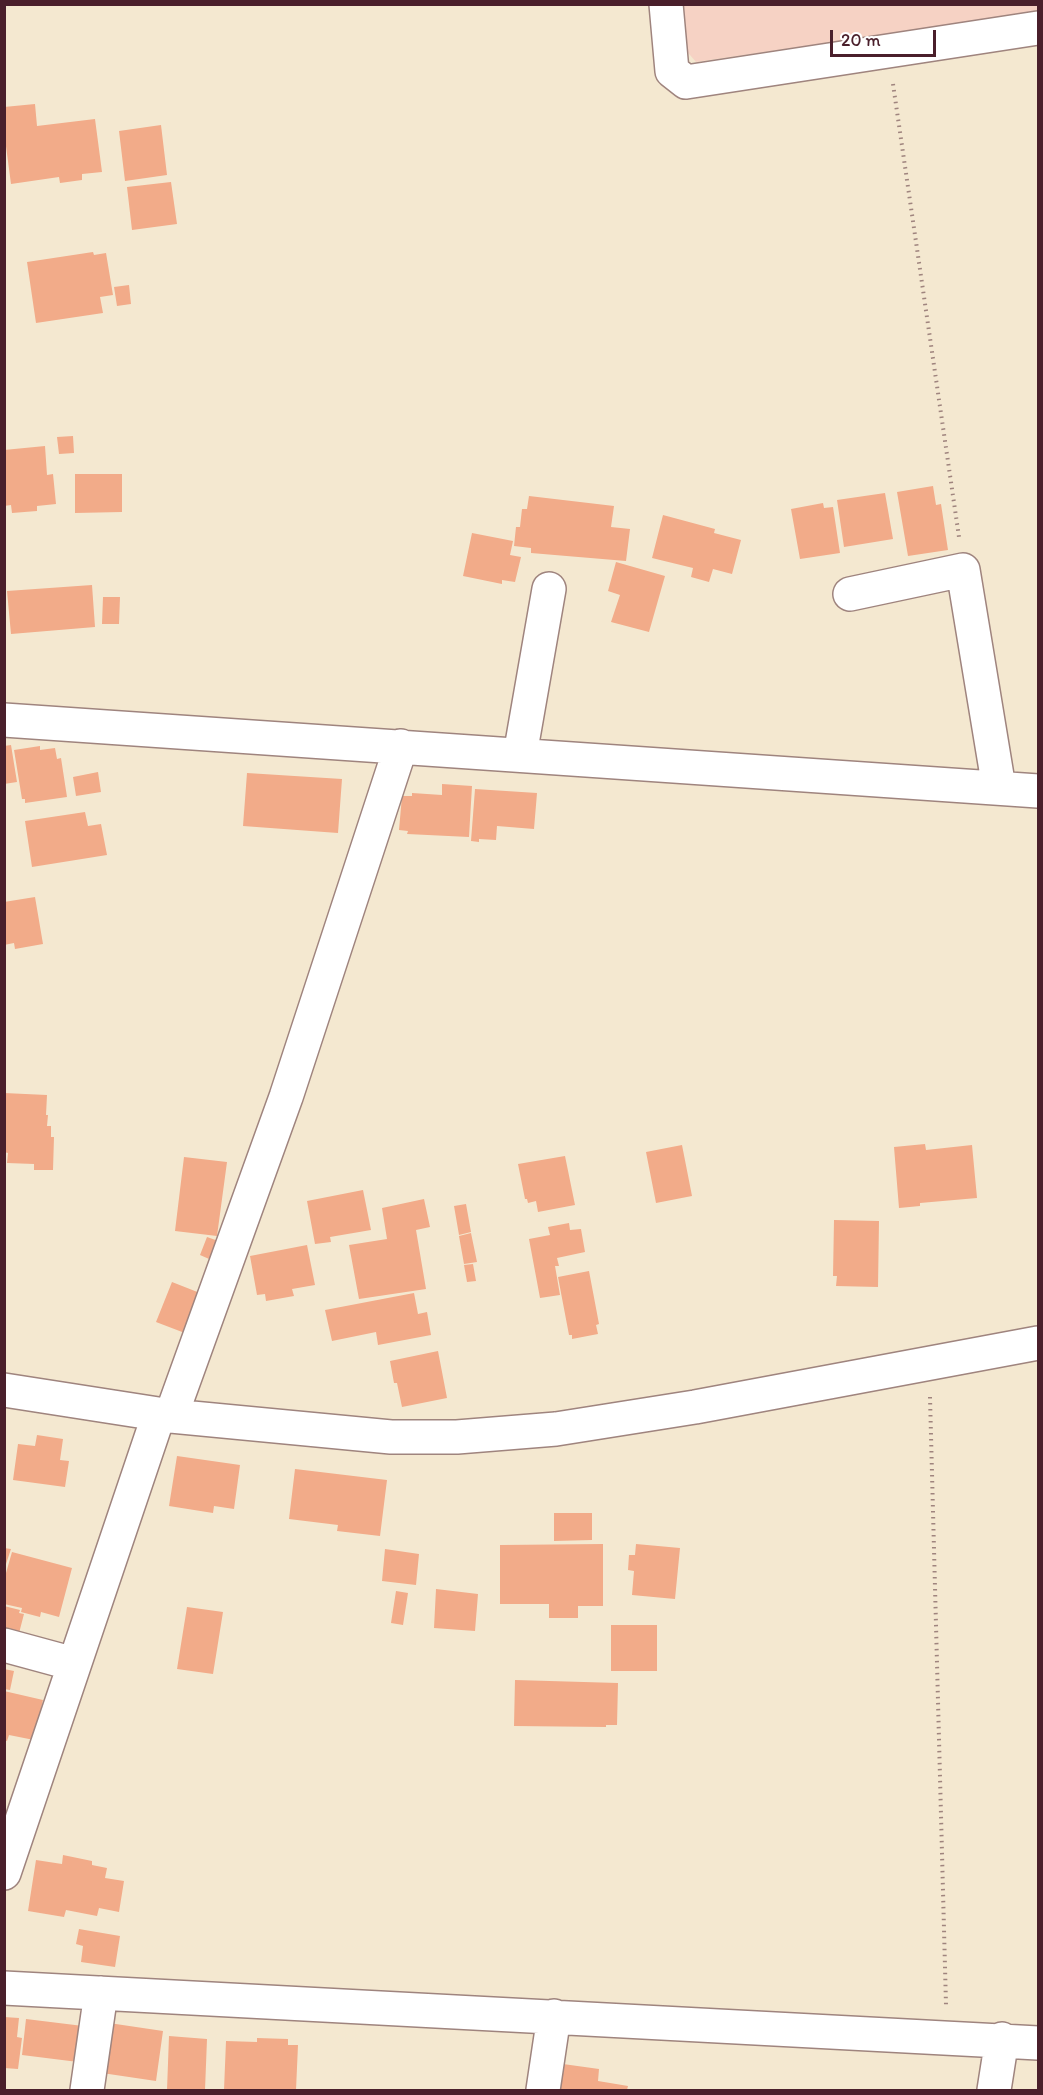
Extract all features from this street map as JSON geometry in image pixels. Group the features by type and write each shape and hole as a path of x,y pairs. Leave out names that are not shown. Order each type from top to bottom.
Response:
{"street":[{"path":"666,4 672,70 686,82 1038,28"},
{"path":"850,594 963,570 999,788"},
{"path":"520,755 549,590"},
{"path":"4,720 1038,791"},
{"path":"4,1874 74,1664 165,1415 286,1097 401,746"},
{"path":"4,1390 165,1415 391,1437 468,1436 556,1429 655,1414 1038,1343"},
{"path":"4,1645 74,1664"},
{"path":"4,1988 946,2036 1038,2043"},
{"path":"87,2091 101,1993"},
{"path":"543,2091 554,2016"},
{"path":"994,2091 1002,2039"}],"path":[{"path":"888,51 963,570"},
{"path":"929,1364 946,2036"}],"shaded area":[{"path":"1038,4 1038,12 696,62 684,48 681,5"}],"building":[{"path":"35,104 37,126 95,119 102,172 82,174 82,180 60,183 59,177 11,184 4,131 4,107"},
{"path":"161,125 167,175 125,181 119,131"},
{"path":"171,182 177,224 132,230 127,187"},
{"path":"93,252 94,255 106,253 113,295 100,297 103,313 36,323 27,262"},
{"path":"129,285 131,304 117,306 114,287"},
{"path":"73,436 74,453 59,454 57,437"},
{"path":"45,446 47,475 53,474 56,504 37,506 37,511 12,513 11,505 4,506 4,450"},
{"path":"75,474 122,474 122,512 75,513"},
{"path":"933,486 936,505 941,504 948,550 908,556 897,492"},
{"path":"885,493 893,539 844,547 837,500"},
{"path":"529,496 614,506 611,527 630,529 626,561 531,553 531,548 514,546 516,527 520,527 522,509 527,509"},
{"path":"823,503 824,508 833,507 840,553 800,559 791,509"},
{"path":"663,515 715,529 714,533 741,540 732,574 713,569 709,582 691,577 693,568 652,558"},
{"path":"472,533 513,541 510,555 521,557 515,582 502,580 502,584 463,576"},
{"path":"616,562 665,576 649,632 611,622 620,595 608,591"},
{"path":"92,585 95,627 11,634 7,591"},
{"path":"103,597 120,597 119,624 102,624"},
{"path":"11,745 17,782 4,784 4,746"},
{"path":"40,746 40,750 55,748 57,759 61,758 67,797 25,803 25,799 22,799 14,750"},
{"path":"98,772 101,792 76,796 73,777"},
{"path":"247,773 342,779 338,833 243,826"},
{"path":"442,784 472,786 469,837 407,834 408,831 399,830 402,796 412,796 412,793 442,795"},
{"path":"475,789 537,793 534,829 497,826 496,840 471,841"},
{"path":"85,812 88,826 101,824 107,855 32,867 25,821"},
{"path":"35,897 43,944 15,949 14,943 4,945 4,902"},
{"path":"4,1093 47,1095 47,1126 51,1126 51,1137 54,1137 53,1170 34,1170 34,1164 7,1163 8,1153 4,1152"},
{"path":"925,1144 926,1150 972,1145 977,1198 920,1203 920,1206 899,1208 894,1147"},
{"path":"682,1145 692,1196 656,1203 646,1152"},
{"path":"565,1156 575,1205 538,1212 536,1201 528,1203 525,1199 518,1164"},
{"path":"184,1157 227,1162 217,1236 175,1231"},
{"path":"363,1190 371,1230 330,1237 331,1242 315,1244 307,1201"},
{"path":"424,1199 430,1227 416,1230 426,1289 359,1299 349,1245 387,1239 382,1208"},
{"path":"466,1204 471,1232 459,1235 454,1206"},
{"path":"834,1220 879,1221 878,1287 836,1286 837,1276 833,1276"},
{"path":"569,1223 570,1230 581,1229 585,1252 557,1258 559,1266 555,1266 560,1295 540,1298 529,1239 550,1235 548,1227"},
{"path":"471,1233 477,1262 464,1264 459,1236"},
{"path":"207,1237 224,1243 216,1262 200,1255"},
{"path":"307,1245 315,1285 292,1289 294,1296 266,1301 265,1294 257,1295 250,1256"},
{"path":"473,1264 476,1281 467,1282 464,1265"},
{"path":"589,1271 599,1324 596,1325 598,1334 572,1339 572,1335 569,1335 558,1277"},
{"path":"172,1282 205,1295 190,1335 156,1322"},
{"path":"414,1293 418,1314 427,1312 431,1335 378,1345 376,1332 332,1341 325,1310"},
{"path":"438,1351 447,1398 402,1407 390,1361"},
{"path":"37,1435 63,1439 60,1460 69,1461 65,1487 13,1480 18,1444 35,1446"},
{"path":"177,1456 240,1465 234,1509 214,1506 213,1513 169,1506"},
{"path":"295,1469 387,1480 380,1536 337,1531 338,1525 289,1519"},
{"path":"554,1513 592,1513 592,1540 554,1541"},
{"path":"603,1544 603,1606 578,1606 578,1618 549,1618 549,1604 500,1604 500,1545"},
{"path":"636,1544 680,1548 675,1599 632,1595 634,1571 628,1570 629,1555 635,1555"},
{"path":"4,1548 11,1549 5,1567 4,1567"},
{"path":"385,1549 419,1554 416,1585 382,1581"},
{"path":"12,1552 72,1568 59,1617 41,1612 40,1617 21,1612 22,1608 4,1604 4,1580"},
{"path":"436,1589 478,1594 475,1631 434,1628"},
{"path":"396,1591 408,1593 403,1625 391,1623"},
{"path":"4,1606 20,1610 19,1613 24,1614 18,1637 4,1633"},
{"path":"187,1607 223,1612 213,1674 177,1669"},
{"path":"611,1625 657,1625 657,1671 611,1671"},
{"path":"4,1669 14,1671 10,1690 4,1689"},
{"path":"515,1680 618,1683 617,1725 606,1725 606,1727 514,1726"},
{"path":"4,1691 43,1700 34,1740 9,1735 7,1741 4,1740"},
{"path":"63,1855 92,1861 92,1865 107,1868 105,1878 124,1881 119,1912 99,1908 97,1916 66,1910 64,1917 28,1911 36,1860 62,1864"},
{"path":"79,1929 120,1936 115,1967 81,1962 83,1946 76,1944"},
{"path":"4,2017 19,2018 17,2037 22,2038 18,2069 4,2068"},
{"path":"26,2019 83,2026 78,2062 22,2055"},
{"path":"109,2023 163,2031 156,2081 102,2073"},
{"path":"169,2036 207,2039 205,2090 167,2090"},
{"path":"257,2038 288,2039 288,2045 298,2045 296,2090 224,2090 226,2041 257,2042"},
{"path":"563,2064 599,2069 598,2081 628,2086 627,2090 559,2090"}]}
